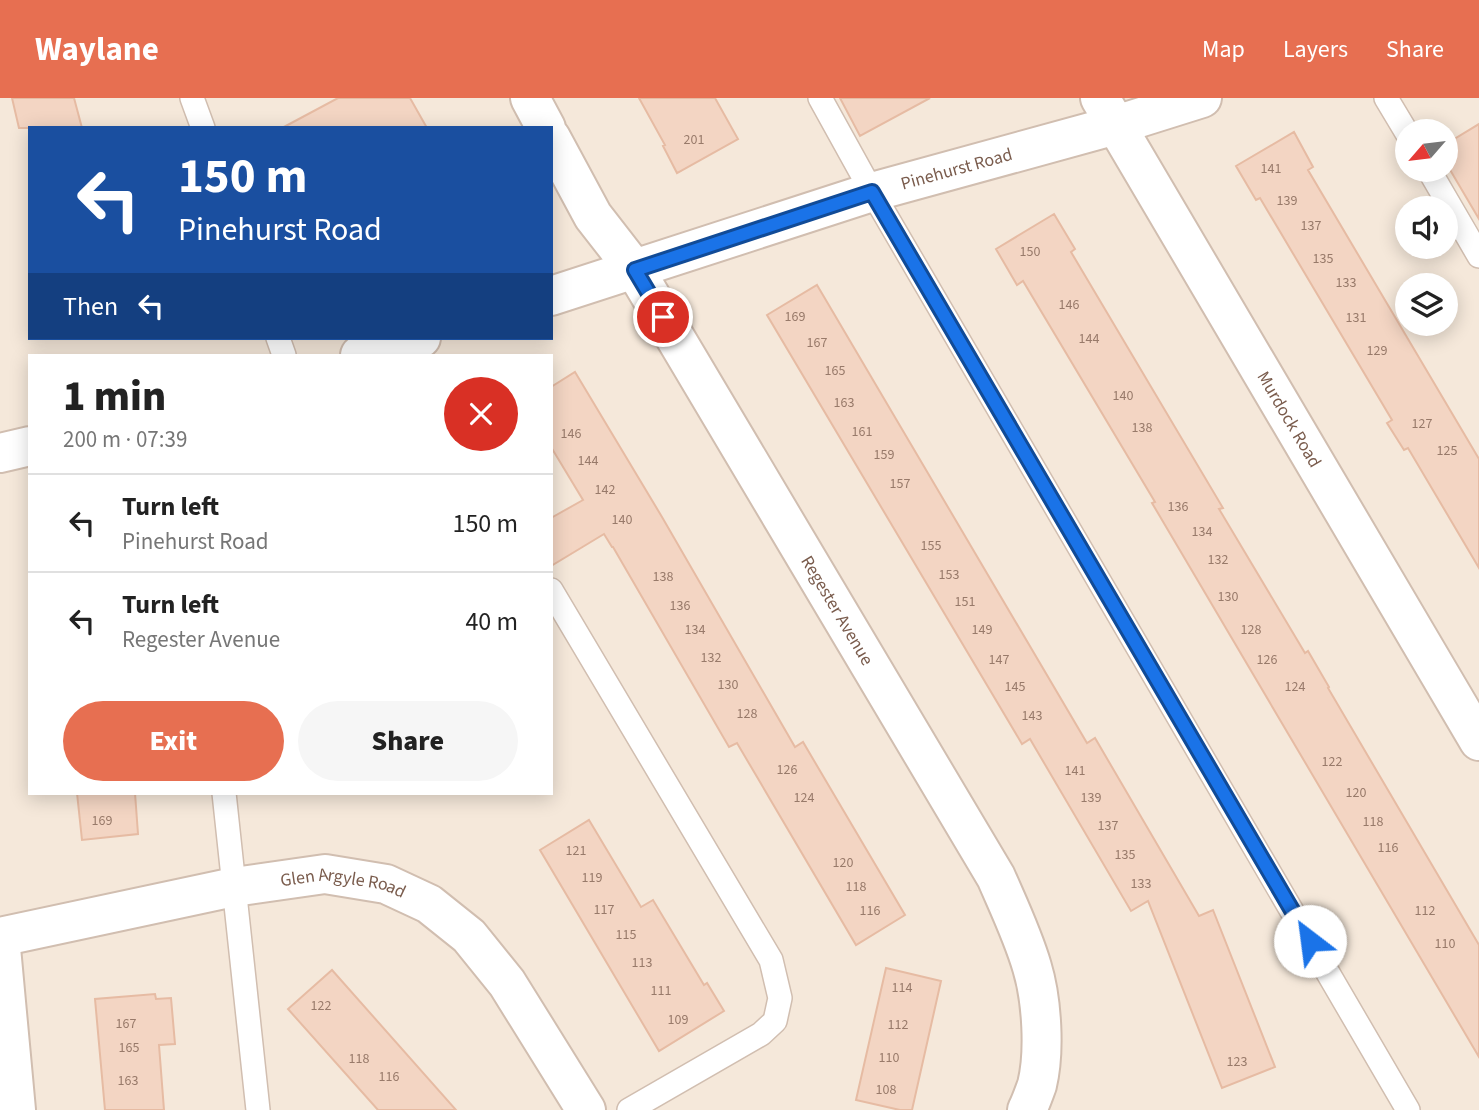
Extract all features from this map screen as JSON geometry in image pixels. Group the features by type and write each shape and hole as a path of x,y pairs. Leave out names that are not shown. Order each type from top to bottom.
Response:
{"street":[{"path":"530,98 545,126"},
{"name":"Pinehurst Road","path":"553,295 1108,112 1202,98"},
{"name":"Murdock Road","path":"1108,112 1479,741"},
{"name":"Regester Avenue","path":"553,142 593,216 635,270 996,877 1025,947 1039,998 1040,1058 1037,1084 1027,1110"},
{"path":"365,354 413,345"},
{"path":"0,453 28,446"},
{"name":"Glen Argyle Road","path":"0,937 234,887 325,874 386,884 429,904 469,936 507,983 586,1110"},
{"path":"0,937 16,1110"}],"lane":[{"path":"192,98 202,126"},
{"path":"820,98 872,192 1408,1110"},
{"path":"1387,98 1399,119"},
{"path":"1436,182 1479,256"},
{"path":"553,596 559,616 771,960 780,998 775,1021 761,1034 629,1110"},
{"path":"224,795 258,1110"}],"shaded area":[{"path":"0,98 1479,98 1479,1110 0,1110"}],"building":[{"path":"12,98 74,98 81,126 19,128"},
{"path":"338,98 410,98 426,126 286,126"},
{"path":"639,98 715,98 738,139 677,173"},
{"path":"840,98 930,98 860,136"},
{"path":"1479,124 1479,219 1457,182 1458,137"},
{"path":"1294,132 1313,167 1308,170 1395,317 1395,336 1406,336 1479,459 1479,568 1408,448 1404,450 1387,423 1392,420 1260,198 1256,200 1236,166"},
{"path":"1054,214 1075,249 1071,252 1223,508 1219,509 1305,653 1308,651 1479,945 1479,1057 1023,281 1017,285 996,249"},
{"path":"817,285 1087,743 1095,738 1199,916 1213,910 1275,1067 1222,1088 1148,901 1131,911 1030,739 1022,744 767,315"},
{"path":"575,372 795,747 803,742 905,915 856,945 737,743 729,747 604,534 553,565 553,517 583,500 553,450 553,386"},
{"path":"77,795 135,795 138,834 82,840"},
{"path":"589,820 641,907 653,900 704,985 707,983 724,1011 659,1051 540,850"},
{"path":"886,968 941,981 912,1110 900,1110 856,1100"},
{"path":"332,970 456,1110 378,1110 288,1009"},
{"path":"155,994 156,999 171,998 175,1044 159,1045 164,1110 105,1110 95,999"}],"route":[{"path":"663,317 635,270 872,192 1310,941"}]}
